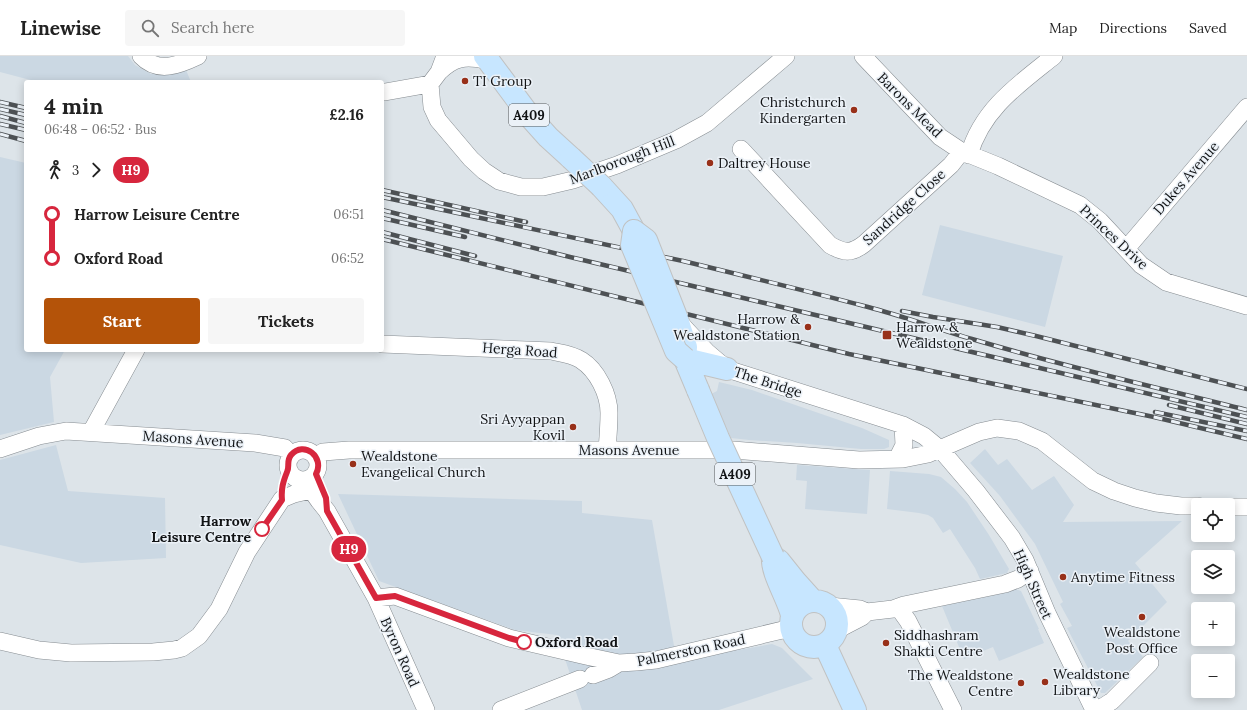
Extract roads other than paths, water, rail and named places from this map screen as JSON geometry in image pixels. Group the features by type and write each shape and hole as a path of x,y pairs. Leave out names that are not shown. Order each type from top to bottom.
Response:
{"main road":[{"name":"A409","path":"490,60 531,118 548,137 602,186 622,209 634,231 632,245 676,351 685,360 718,438 779,568 790,606 792,622"},
{"name":"The Bridge","path":"634,231 646,240 677,320"},
{"name":"A409","path":"677,320 686,347 685,360"},
{"path":"685,360 718,366"},
{"name":"A409","path":"779,568 821,604"},
{"path":"831,638 817,648 804,646 797,641 792,634 792,622 800,605 821,604 833,611 837,618 831,638 855,710"}],"street":[{"path":"141,56 147,62 164,67 175,66 198,56"},
{"name":"Marlborough Hill","path":"445,56 434,78 432,107 438,120 471,159 484,171 499,181 521,187 543,187 573,180 612,167 676,140 706,123 786,56"},
{"path":"385,92 434,78 449,62 457,58 474,56 490,60"},
{"name":"Barons Mead","path":"863,56 940,137 965,153"},
{"name":"Sandridge Close","path":"740,149 830,245 845,252 852,251 864,244 951,165 958,156 965,153 980,128 1000,102 1011,91 1054,56"},
{"name":"Dukes Avenue","path":"1126,249 1247,107"},
{"name":"Princes Drive","path":"965,153 998,166 1080,205 1100,221 1141,265 1166,282 1247,306"},
{"name":"The Bridge","path":"677,320 718,366 903,425 924,436 941,450"},
{"name":"Herga Road","path":"384,344 551,351 566,354 582,360 597,376 604,387 609,412 607,450"},
{"path":"91,432 135,352"},
{"path":"698,390 706,375 718,366"},
{"path":"897,459 904,445 903,425"},
{"name":"Masons Avenue","path":"316,456 323,452 349,450 733,450 859,460 897,459 912,458 941,450 986,429 1007,428 1019,431 1042,441 1093,481 1114,492 1156,503 1191,506"},
{"name":"Masons Avenue","path":"0,449 39,436 66,431 91,432 255,444 284,448 290,463"},
{"path":"0,641 39,650 71,653 162,651 174,650 186,646 199,636 219,609 247,552 282,500 294,494 310,481 319,465 313,452 304,449 299,450 290,463 282,487 282,500"},
{"name":"High Street","path":"941,450 976,491 1012,538 1030,571 1046,613 1094,710"},
{"path":"290,463 295,478 310,481"},
{"name":"Byron Road","path":"310,481 319,501 327,511 376,598 426,710"},
{"path":"1235,507 1247,507"},
{"path":"821,604 860,609 867,612 898,608 910,604 1005,584 1018,579 1030,571"},
{"path":"376,598 395,596 509,638 619,662"},
{"path":"898,608 908,621 953,710"},
{"path":"831,638 867,612"},
{"name":"Palmerston Road","path":"501,710 609,669 619,662 656,660 792,622"},
{"path":"1098,710 1112,701 1150,663"}],"railway":[{"path":"0,102 24,108"},
{"path":"0,109 24,115"},
{"path":"0,116 24,122"},
{"path":"0,124 24,130"},
{"path":"0,134 24,140"},
{"path":"384,190 526,222"},
{"path":"384,197 683,261 881,311 1040,358 1247,410"},
{"path":"384,210 570,257 1247,417"},
{"path":"384,218 465,237"},
{"path":"384,233 475,256"},
{"path":"384,239 849,354 1154,417 1247,439"},
{"path":"902,311 997,327 1247,389"},
{"path":"1169,405 1247,424"},
{"path":"1155,412 1247,431"}],"place":[{"name":"TI Group","path":"465,81"},
{"name":"Christchurch Kindergarten","path":"854,110"},
{"name":"Daltrey House","path":"710,163"},
{"name":"Harrow & Wealdstone Station","path":"808,327"},
{"name":"Harrow & Wealdstone","path":"887,335"},
{"name":"Sri Ayyappan Kovil","path":"573,427"},
{"name":"Wealdstone Evangelical Church","path":"353,464"},
{"name":"Harrow Leisure Centre","path":"262,529"},
{"name":"Anytime Fitness","path":"1063,577"},
{"name":"Wealdstone Post Office","path":"1142,617"},
{"name":"Oxford Road","path":"524,642"},
{"name":"Siddhashram Shakti Centre","path":"886,643"},
{"name":"Wealdstone Library","path":"1045,682"},
{"name":"The Wealdstone Centre","path":"1021,683"}]}
